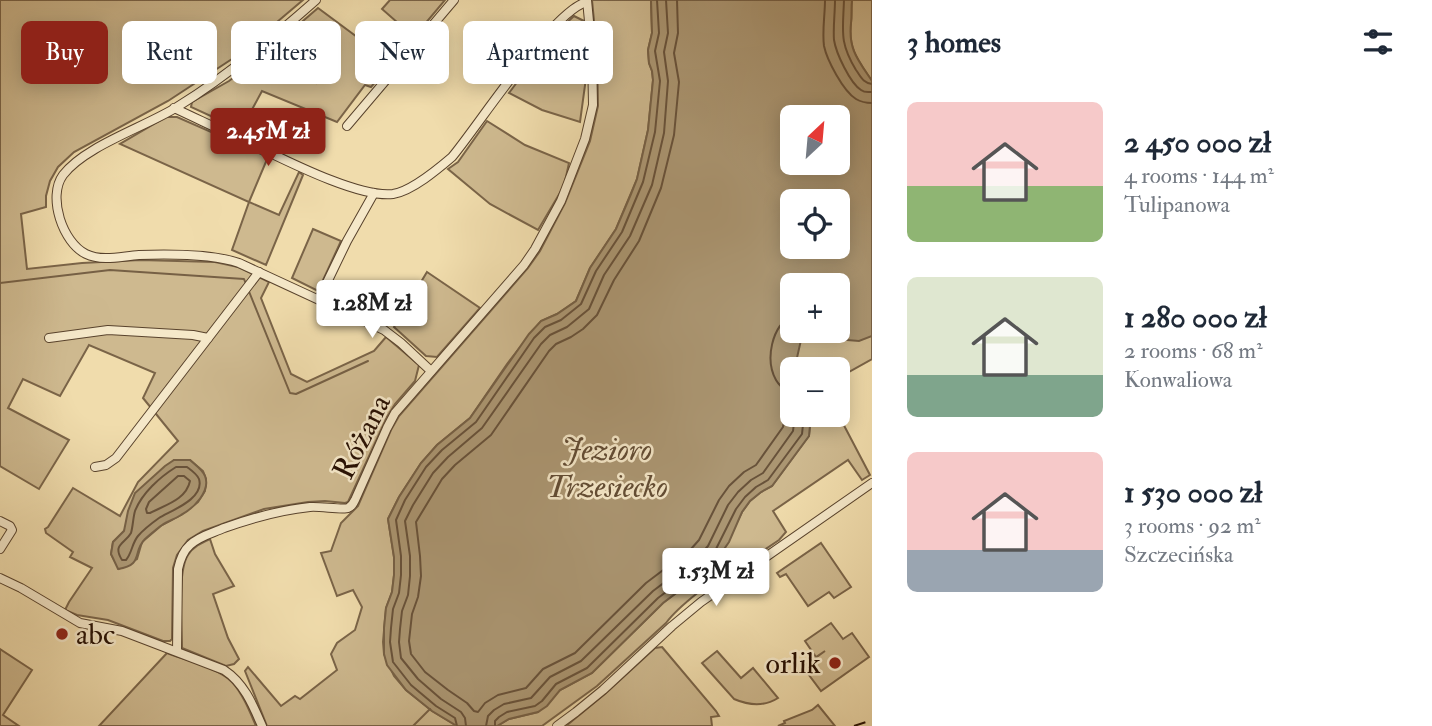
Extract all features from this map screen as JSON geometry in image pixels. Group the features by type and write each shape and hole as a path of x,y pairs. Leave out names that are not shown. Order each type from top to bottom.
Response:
{"street":[{"path":"316,0 245,60 174,108 100,146 72,165 57,186 55,196 60,219 77,247 93,257 215,257 239,263 387,332 431,371"},
{"path":"347,126 454,0"},
{"path":"174,108 315,173 361,190 397,193 406,190 442,165 462,145 516,71 559,22 574,8 587,1"},
{"name":"Różana","path":"177,651 178,569 181,557 188,547 205,536 265,514 309,507 344,509 351,506 399,407 524,265 541,239 561,201 585,139 593,105 587,1"},
{"path":"319,299 374,193"},
{"path":"95,467 106,465 116,458 259,272"},
{"path":"49,338 108,330 208,338"},
{"path":"557,726 603,690 701,601 872,483"},
{"path":"0,521 12,530 0,549"},
{"path":"0,578 73,620 115,629 218,667 236,678 262,726"}],"shaded area":[{"path":"0,0 303,0 278,21 231,21 231,60 217,69 217,21 122,21 122,84 194,84 74,152 58,167 50,181 46,207 21,214 27,269 140,260 215,262 238,267 269,282 261,298 291,374 307,382 374,351 386,337 419,365 415,381 387,417 348,502 308,502 264,509 203,531 188,540 177,555 173,568 170,641 163,641 108,620 77,615 65,610 92,568 70,557 73,552 46,533 45,529 73,488 120,516 138,482 178,441 143,398 155,373 89,345 60,396 23,379 8,408 69,440 39,489 0,466","holes":["174,460 190,460 203,471 206,479 205,491 198,502 162,525 142,542 137,559 119,569 111,554 113,542 124,531"]},
{"path":"390,0 445,0 427,21 396,21 382,9"},
{"path":"592,0 651,0 652,33 648,50 653,80 648,130 637,179 616,229 590,268 576,301 541,321 470,418 437,445 421,463 388,519 394,575 386,608 384,654 394,676 406,690 432,711 457,726 267,726 245,671 248,667 281,706 295,696 300,699 337,670 331,654 337,643 355,630 362,607 353,590 337,596 321,553 331,551 341,523 358,506 399,416 528,268 565,203 590,141 598,106 598,84 613,84 613,21 594,21"},
{"path":"852,0 872,0 872,81 858,60 851,40"},
{"path":"318,8 335,21 303,21"},
{"path":"574,16 584,21 569,21"},
{"path":"341,25 355,36 355,84 374,84 371,87 365,85 337,122 262,91 241,130 191,107 192,102 231,79 231,84 341,84"},
{"path":"516,84 585,84 580,122 542,110 509,93"},
{"path":"166,117 177,117 268,157 249,202 120,144"},
{"path":"487,121 525,145 569,163 564,186 538,230 490,204 448,169 458,162"},
{"path":"299,172 303,175 266,265 232,250 249,202 279,215"},
{"path":"313,229 341,241 318,291 292,278"},
{"path":"427,272 480,308 437,357 426,356 394,327"},
{"path":"872,322 872,359 850,371 850,357 795,357 794,343 850,343 850,328"},
{"path":"810,427 845,427 870,475 862,480 848,460 773,511 786,532 779,540 698,592 597,686 542,726 497,726 509,719 538,712 560,690 592,673 663,603 708,569 721,555 750,501 772,486 809,436"},
{"path":"210,539 215,554 234,586 213,594 228,638 239,659 226,666 182,648 182,574 192,550"},
{"path":"821,543 851,587 834,598 829,592 808,606 786,574 780,577 777,573"},
{"name":"orlik","path":"831,623 843,639 852,633 869,657 821,691 803,667 825,651 816,657 805,641"},
{"path":"662,647 716,711 719,716 711,717 712,726 566,726 655,648"},
{"path":"0,649 32,670 3,715 19,726 0,726"},
{"path":"717,651 741,678 753,668 778,698 756,704 734,699 702,663"},
{"path":"167,653 226,677 243,698 256,726 99,726"},
{"path":"818,705 835,726 778,726 812,710"}],"water":[{"name":"Jezioro Trzesiecko","path":"651,0 852,0 851,40 858,60 872,81 872,336 859,341 850,340 850,273 780,273 780,343 800,343 797,357 780,357 780,427 810,427 809,436 772,486 750,501 742,512 729,542 715,562 663,603 592,673 560,690 547,706 538,712 509,719 497,726 457,726 432,711 406,690 387,665 384,654 384,628 394,575 388,519 421,463 437,445 470,418 529,334 541,321 576,301 590,268 616,229 637,179 648,130 653,80 648,50 652,33"},
{"path":"174,460 190,460 205,476 206,487 200,499 145,539 135,561 118,569 111,554 113,542 124,531 135,493"}],"waterway":[{"path":"0,283 110,270 244,279 246,284"},
{"path":"248,289 290,393 296,394 368,361"},
{"path":"413,726 430,709"}],"railway":[{"path":"854,726 872,720"}],"place":[{"name":"abc","path":"62,634"},
{"name":"orlik","path":"835,663"}]}
